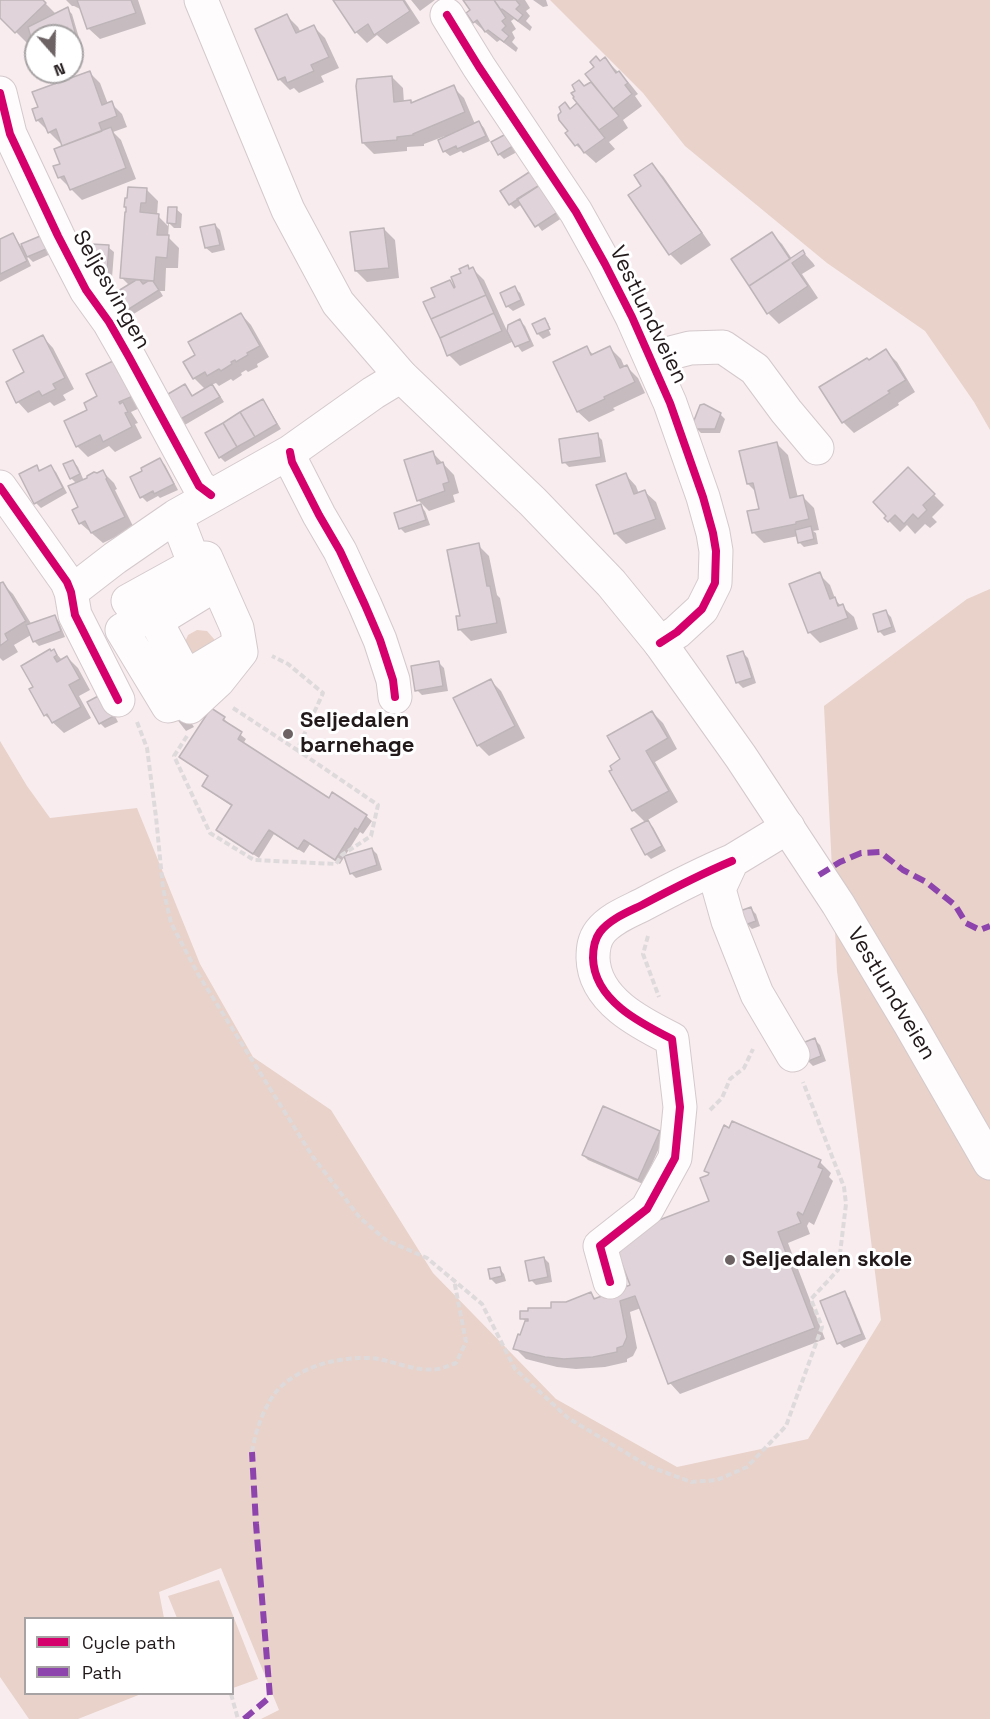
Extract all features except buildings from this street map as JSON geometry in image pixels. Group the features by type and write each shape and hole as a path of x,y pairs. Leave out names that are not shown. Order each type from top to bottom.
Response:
{"street":[{"name":"Vestlundveien","path":"201,0 288,210 338,303 400,376 533,502 611,582 660,643 788,827 868,954 990,1163"},
{"name":"Vestlundveien","path":"447,15 576,212 627,306 670,403 703,497 716,551 715,583 702,609 677,632 660,643"},
{"name":"Seljesvingen","path":"0,93 10,134 86,290 109,322 199,486 211,495"},
{"path":"651,358 690,348 723,347 755,369 817,448"},
{"path":"71,592 176,516 290,452 400,376"},
{"path":"290,452 292,462 340,551 365,605 380,640 393,680 395,697"},
{"path":"0,487 67,582 75,615 118,700"},
{"path":"176,516 200,578"},
{"path":"206,558 237,628 241,652 218,681 190,707 184,701 168,706 122,630 142,620 128,601 200,578 206,558"},
{"path":"610,1282 600,1246 647,1209 675,1158 680,1107 672,1039 632,1017 608,997 597,976 593,961 594,943 601,931 614,920 686,881 732,861 788,827"},
{"path":"732,861 718,889 725,912 757,993 793,1055"}],"path":[{"path":"240,648 256,649 288,664 323,693 297,750"},
{"path":"118,700 128,703 147,748 163,888 171,923 198,974 313,1157 360,1218 386,1240 427,1258 482,1304 515,1368 568,1418 648,1466 692,1482 717,1480 747,1467 786,1426 822,1327 811,1299 838,1270 846,1204 844,1187 793,1055"},
{"path":"190,731 174,756 210,833 254,861 336,864 342,855 371,836 378,805 229,705"},
{"path":"648,935 644,954 667,1018 672,1039"},
{"path":"722,1098 730,1079 744,1068 750,1054"},
{"path":"252,1452 256,1427 274,1394 294,1376 331,1361 354,1358 378,1359 414,1368 438,1369 456,1363 466,1342 454,1279"},
{"path":"231,1695 238,1719"}],"shaded area":[{"path":"550,0 990,0 990,430 974,402 925,331 827,263 685,146 643,93"},
{"path":"990,589 990,1719 261,1719 279,1710 221,1568 159,1592 164,1617 24,1617 24,1695 138,1695 78,1719 29,1719 0,1677 0,741 27,786 50,818 137,808 200,964 253,1057 331,1110 433,1273 556,1399 677,1467 808,1439 881,1320 837,971 824,706 967,599"},
{"path":"197,630 207,631 216,644 195,660 184,644 188,635"},
{"path":"219,1580 234,1617 177,1617 168,1596"},
{"path":"234,1618 258,1679 234,1688"}],"marked path":[{"path":"819,875 861,853 880,852 903,870 926,882 955,905 966,923 980,930 990,926"},
{"path":"244,1719 270,1697 252,1452"}],"cycle path":[{"path":"447,15 576,212 605,264 632,317 670,403 703,497 716,551 715,583 702,609 677,632 660,643"},
{"path":"0,93 10,134 86,290 109,322 199,486 211,495"},
{"path":"290,452 292,462 340,551 365,605 380,640 393,680 395,697"},
{"path":"0,487 67,582 75,615 118,700"},
{"path":"610,1282 600,1246 647,1209 675,1158 680,1107 672,1039 646,1026 610,998 595,973 593,958 595,941 604,927 620,916 732,861"}],"place":[{"name":"Seljedalen barnehage","path":"288,734"},
{"name":"Seljedalen skole","path":"730,1260"}]}
